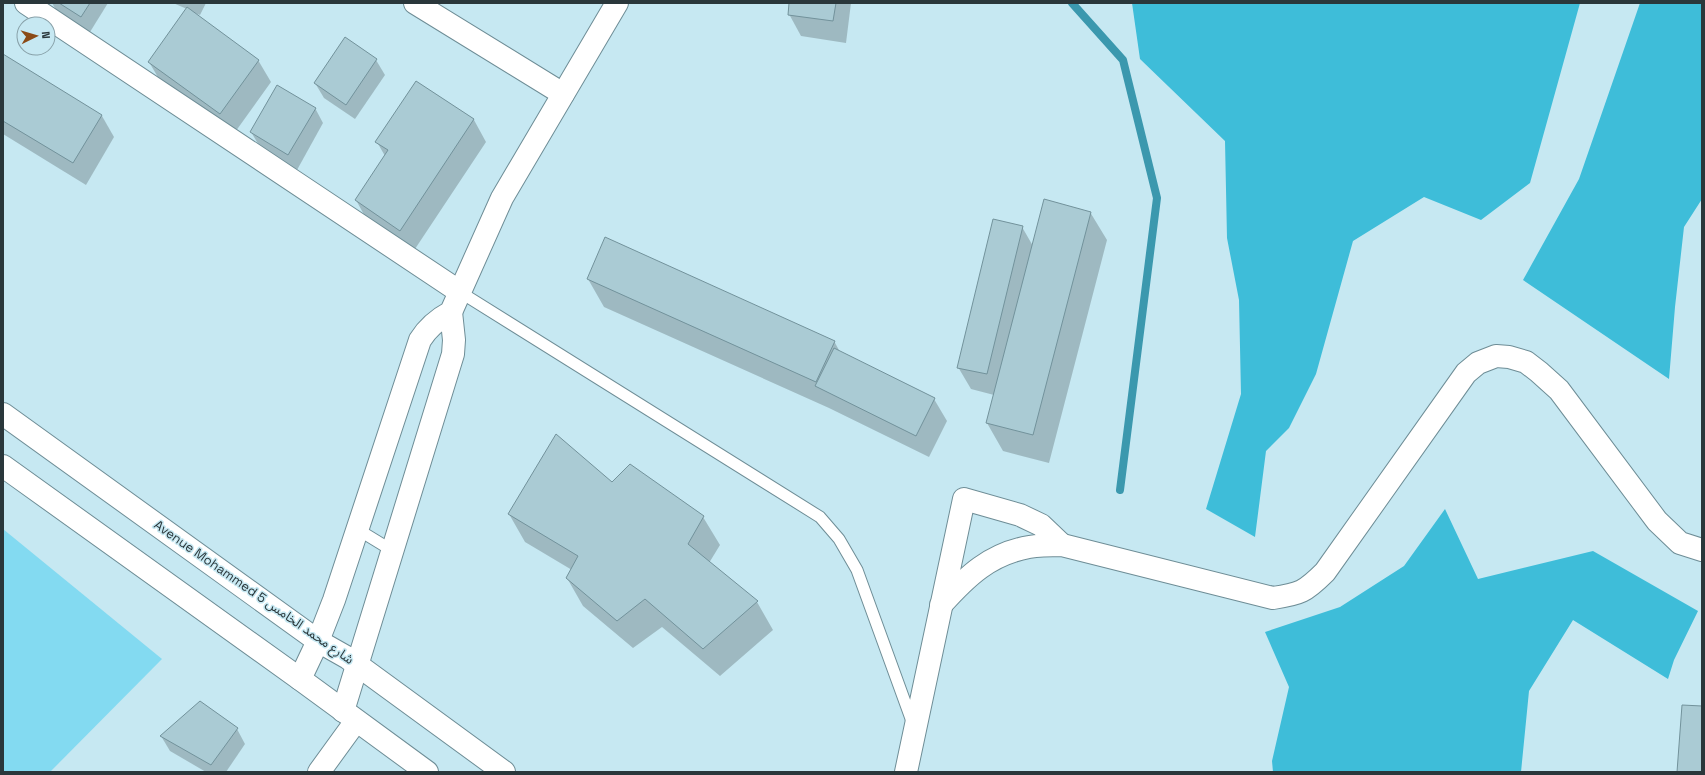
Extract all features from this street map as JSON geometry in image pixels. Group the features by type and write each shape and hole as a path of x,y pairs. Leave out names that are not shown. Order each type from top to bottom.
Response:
{"street":[{"path":"26,3 460,292"},
{"path":"415,3 563,94"},
{"path":"318,772 350,716 357,666 453,354 454,340 451,312 502,198 617,3"},
{"path":"300,679 318,641 334,600 420,340 428,328 451,312"},
{"path":"941,605 961,583 982,565 1006,553 1029,547 1062,545 1272,598 1295,595 1311,586 1325,572 1466,373 1478,363 1496,356 1509,357 1526,362 1559,390 1657,521 1680,543 1702,550"},
{"name":"Avenue Mohammed 5 شارع محمد الخامس","path":"3,414 318,641 357,666 504,772"},
{"path":"3,466 300,679 426,772"},
{"path":"906,772 964,499 1020,515 1041,525 1062,545"}],"lane":[{"path":"460,292 820,517 838,539 857,570 915,730"},
{"path":"357,529 393,551"}],"shaded area":[{"path":"1132,3 1580,3 1530,183 1481,220 1424,197 1353,241 1316,374 1289,428 1266,451 1255,537 1206,509 1241,394 1239,300 1227,238 1225,141 1140,59"},
{"path":"1640,3 1702,3 1702,199 1684,227 1669,379 1523,280 1579,179"},
{"path":"1445,509 1478,579 1593,551 1698,611 1674,660 1668,679 1573,620 1529,691 1521,772 1273,772 1272,761 1289,687 1265,632 1340,607 1404,566"},
{"path":"3,529 162,659 50,772 3,772"}],"building":[{"path":"59,3 90,3 81,17"},
{"path":"789,3 836,3 833,21 788,15"},
{"path":"187,7 259,60 220,114 148,62"},
{"path":"345,37 377,59 346,105 314,83"},
{"path":"3,54 102,115 73,163 3,121"},
{"path":"416,81 474,119 400,231 355,200 388,150 375,142"},
{"path":"277,85 316,108 288,155 250,132"},
{"path":"1044,199 1091,212 1033,435 986,423"},
{"path":"993,219 1023,226 987,374 957,368"},
{"path":"605,237 835,341 816,382 587,279"},
{"path":"834,348 935,398 916,436 815,386"},
{"path":"556,434 612,482 630,464 704,516 688,544 758,601 703,649 645,599 617,621 566,578 578,556 508,514"},
{"path":"200,701 238,728 211,765 160,736"},
{"path":"1682,705 1702,706 1702,772 1677,772"}],"waterway":[{"path":"1072,3 1123,60 1157,198 1120,490"}]}
